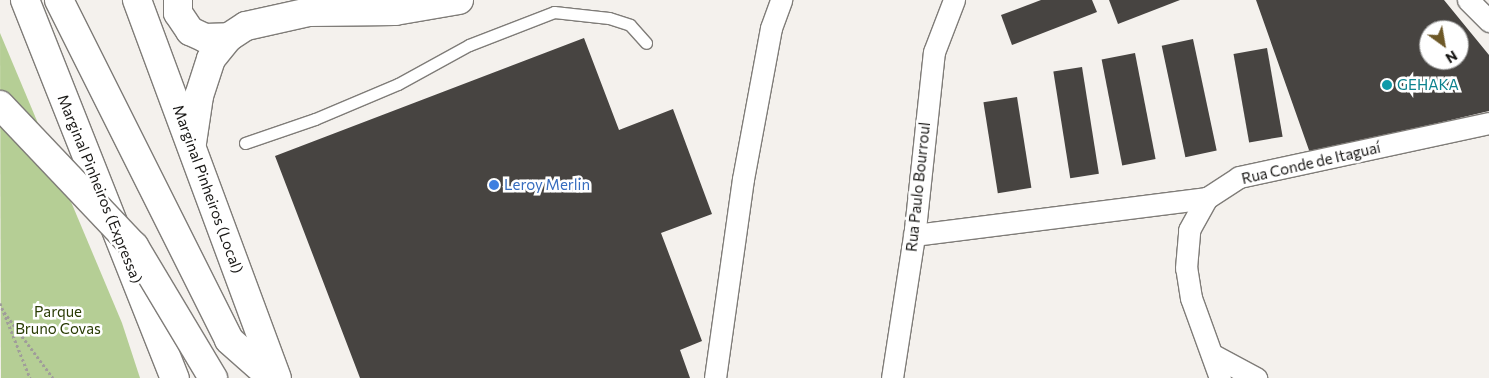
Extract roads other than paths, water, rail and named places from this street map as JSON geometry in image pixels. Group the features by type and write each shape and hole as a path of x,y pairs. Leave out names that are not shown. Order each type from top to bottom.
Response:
{"main road":[{"name":"Marginal Pinheiros (Expressa)","path":"25,0 174,378"},
{"path":"59,0 229,340 272,378"},
{"name":"Marginal Pinheiros (Local)","path":"137,0 192,143 277,378"},
{"path":"178,0 178,13 190,31 205,38 229,37 270,18 309,12 395,11 459,0"},
{"path":"192,143 206,70 229,37"},
{"path":"0,106 134,246 213,378"}],"street":[{"path":"715,378 743,179 771,28 781,0"},
{"name":"Rua Paulo Bourroul","path":"892,378 914,235 934,52 954,0"},
{"path":"1468,0 1489,21"},
{"name":"Rua Conde de Itaguaí","path":"1220,378 1215,356 1191,298 1186,268 1189,230 1207,198 1240,178 1489,122"},
{"path":"914,235 1207,198"},
{"path":"1215,356 1256,378"}],"lane":[{"path":"245,143 323,116 398,84 469,45 554,12 616,20 630,25 646,43"}],"place":[{"name":"GEHAKA","path":"1387,85"},
{"name":"Leroy Merlin","path":"494,185"}],"park label":[{"name":"Parque Bruno Covas","path":"58,320"}]}
